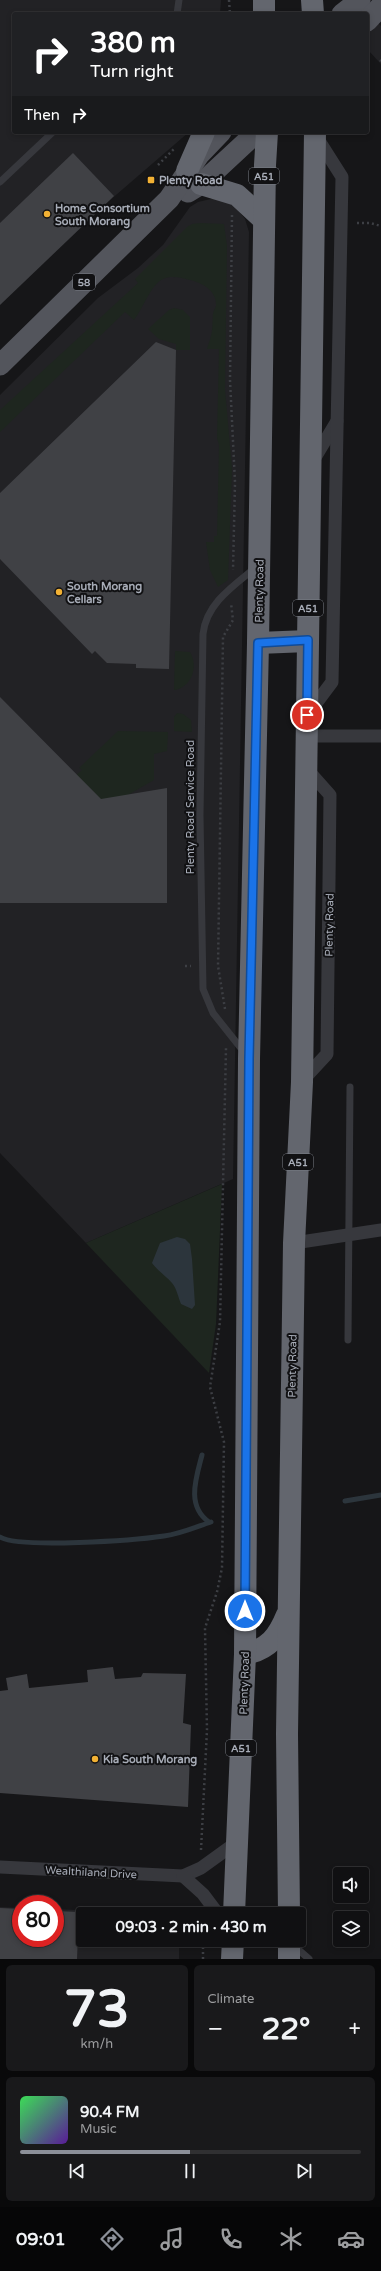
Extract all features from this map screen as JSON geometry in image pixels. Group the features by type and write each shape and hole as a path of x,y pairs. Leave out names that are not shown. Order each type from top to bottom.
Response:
{"highway":[{"path":"264,0 264,12"},
{"path":"312,0 313,12"},
{"path":"204,134 194,178 237,195 264,220"},
{"name":"Plenty Road","path":"234,1907 245,1654 249,1059 258,643 264,220 267,134"},
{"name":"Plenty Road","path":"289,1907 287,1734 294,1243 302,1082 315,134"},
{"path":"258,643 308,640"},
{"path":"245,1654 262,1649 273,1641 280,1632 289,1608"},
{"path":"232,1959 233,1947"},
{"path":"289,1947 289,1959"}],"main road":[{"path":"345,12 360,0"},
{"path":"369,19 381,6"},
{"name":"58","path":"0,365 169,199 192,191 194,178 220,134"},
{"name":"58","path":"194,178 254,134"}],"street":[{"name":"Plenty Road","path":"306,726 332,682 342,177 316,134"},
{"name":"Plenty Road","path":"310,466 338,419"},
{"path":"306,726 381,736"},
{"path":"294,1243 381,1230"},
{"name":"Wealthiland Drive","path":"0,1867 183,1876 201,1868 237,1842"},
{"path":"183,1876 203,1894 213,1907"}],"lane":[{"path":"177,12 179,0"},
{"path":"0,182 51,134"},
{"name":"Plenty Road Service Road","path":"249,1059 213,1013 203,989 201,914 203,634 208,616 219,600 259,564"},
{"path":"348,1340 350,1087"},
{"path":"296,1947 309,1959"}],"path":[{"path":"229,0 230,12"},
{"path":"231,221 230,380 235,482 233,575"},
{"path":"357,223 370,223 381,226"},
{"path":"226,1013 218,966 224,637 233,620 231,602"},
{"path":"201,1851 207,1730 205,1628 217,1592 222,1568 224,1442 210,1387 220,1322 226,1043"},
{"path":"203,1947 203,1959"}],"shaded area":[{"name":"Home Consortium South Morang","path":"0,0 221,0 220,12 12,12 12,134 187,134 0,295"},
{"path":"377,22 381,26 381,64 369,51 369,30"},
{"path":"215,198 230,203 238,210 245,219 249,232 233,1179 86,1243 0,1153 0,395 98,298 138,268 163,245 190,207 198,202"},
{"path":"192,224 224,224 227,246 225,389 232,469 228,580 218,587 210,570 206,542 214,542 214,536 217,536 219,445 217,438 219,349 207,349 212,332 213,313 216,306 216,301 212,292 208,288 195,281 184,278 170,277 163,279 151,291 134,320 125,312 0,432 0,410 138,283 135,279 187,227"},
{"path":"174,308 183,310 190,317 190,350 176,350 176,344 159,339 148,329 169,310"},
{"path":"175,651 190,652 194,664 192,676 189,681 180,688 174,690"},
{"path":"177,713 183,714 191,720 192,732 174,731 174,717"},
{"path":"118,731 168,732 167,751 154,754 154,780 121,799 96,799 75,776 82,770 79,768"},
{"path":"222,1184 216,1324 209,1373 86,1243"},
{"path":"177,1237 185,1239 190,1244 195,1305 192,1309 181,1304 174,1285 152,1263 160,1243"},
{"path":"0,1907 12,1908 12,1947 64,1947 64,1909 76,1910 76,1947 179,1947 179,1959 0,1959"}],"building":[{"path":"73,153 114,196 0,305 0,223"},
{"path":"156,342 176,350 169,669 136,668 136,664 107,663 95,651 92,654 0,559 0,493"},
{"path":"0,697 101,799 167,788 167,903 0,903"},
{"name":"Kia South Morang","path":"113,1667 115,1679 141,1677 143,1673 186,1674 183,1723 191,1725 188,1807 0,1793 0,1691 8,1690 6,1678 27,1674 29,1688 88,1682 87,1670"},
{"path":"0,1908 12,1909 12,1947 64,1947 64,1911 76,1912 77,1959 0,1959"}],"waterway":[{"path":"202,1455 197,1473 195,1500 197,1508 209,1522"},
{"path":"345,1501 381,1495"},
{"path":"0,1537 11,1541 53,1543 130,1540 170,1535 211,1522"}],"place":[{"name":"Plenty Road","path":"151,180"},
{"name":"Home Consortium South Morang","path":"47,214"},
{"name":"South Morang Cellars","path":"59,592"},
{"name":"Kia South Morang","path":"95,1759"}],"route":[{"path":"245,1611 249,1059 258,643 308,640 307,715"}]}
